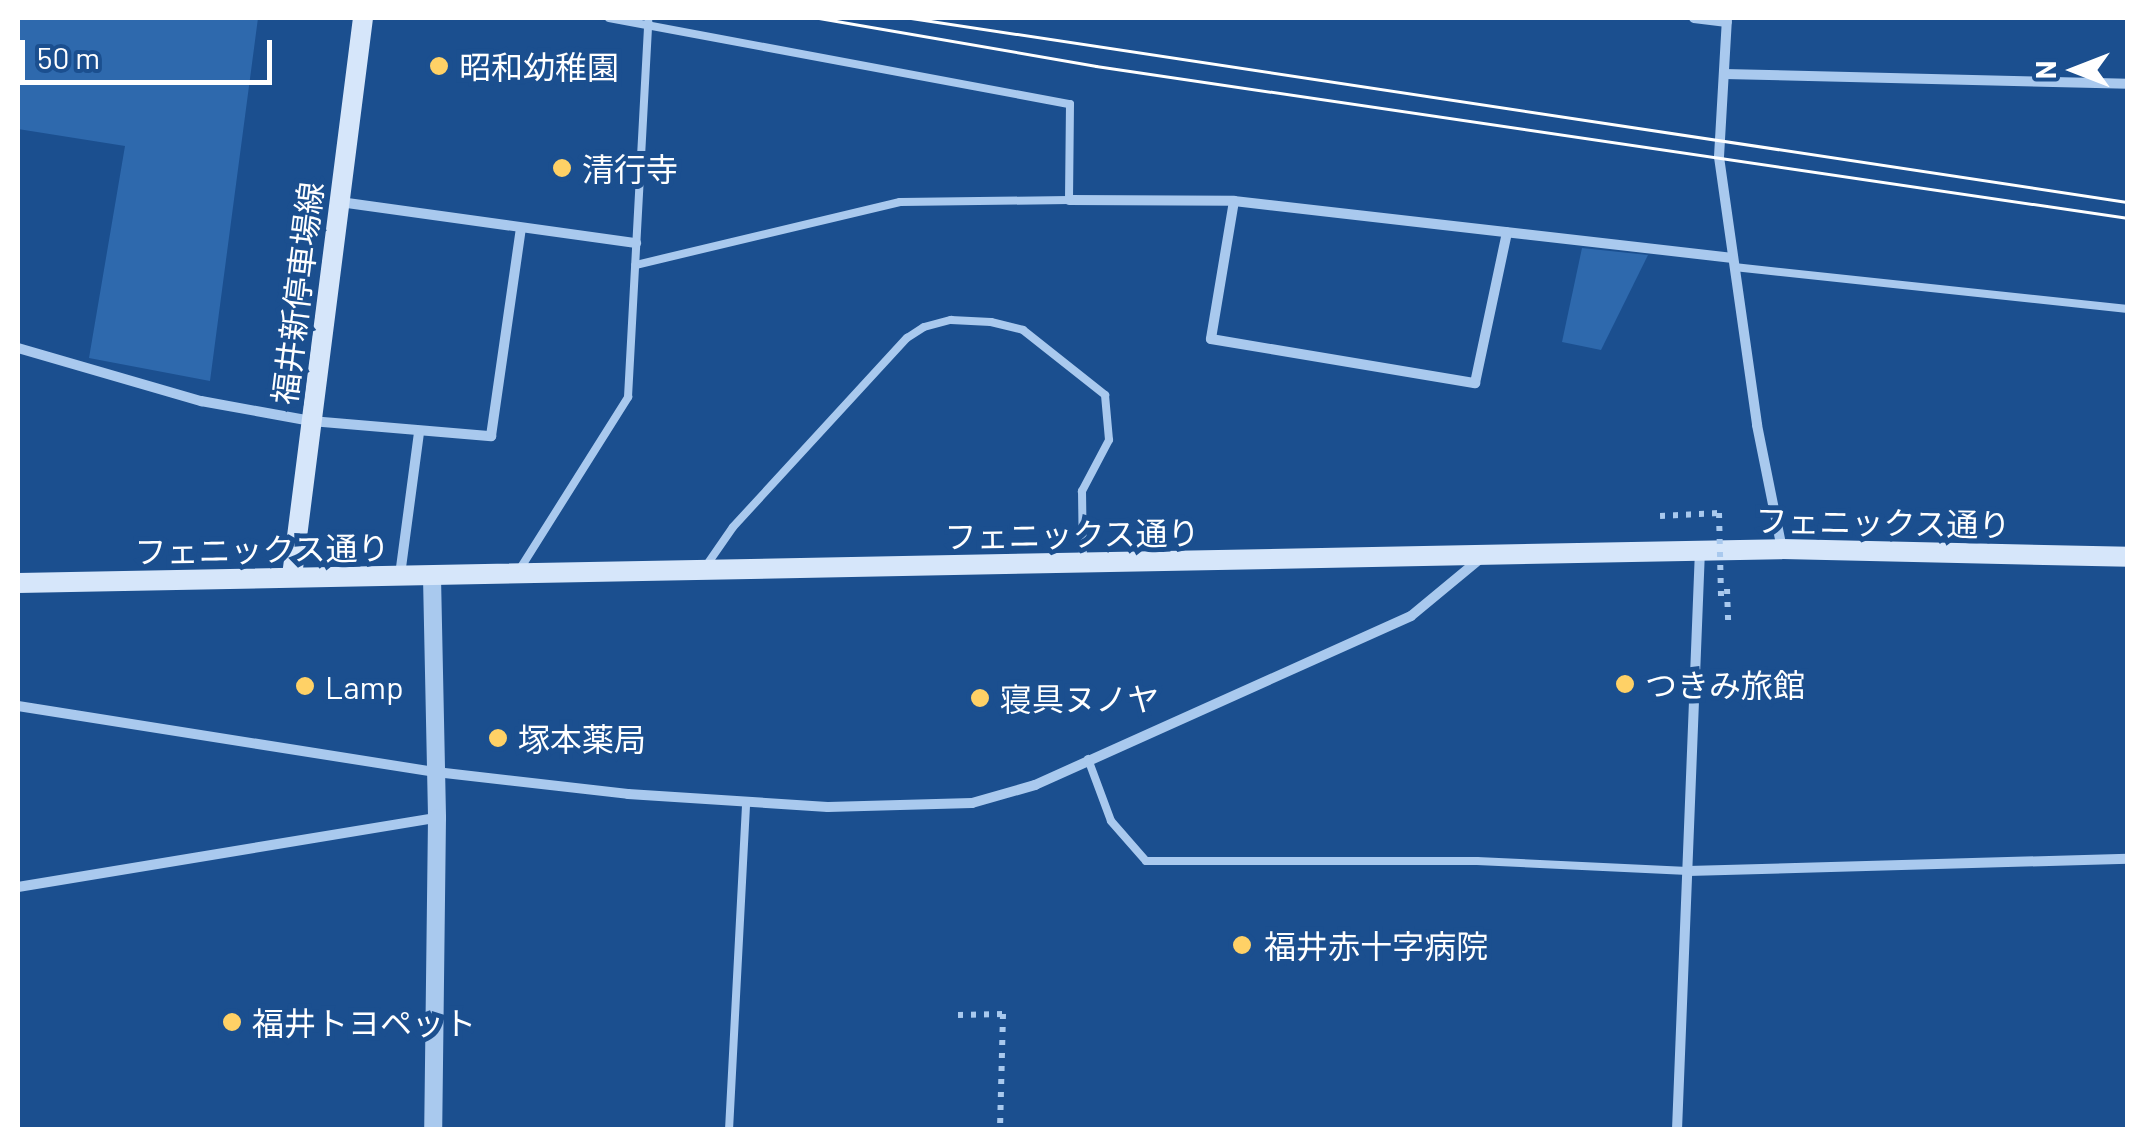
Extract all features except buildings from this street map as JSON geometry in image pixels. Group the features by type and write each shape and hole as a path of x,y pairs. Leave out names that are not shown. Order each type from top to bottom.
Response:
{"main road":[{"name":"福井新停車場線","path":"292,576 362,18"},
{"name":"フェニックス通り","path":"18,583 1782,548 2128,557"}],"street":[{"path":"1694,18 1727,20 1719,157 1757,425 1782,548"},
{"path":"1724,74 2128,84"},
{"path":"1069,200 1234,201 1734,262"},
{"path":"1234,201 1212,339 1475,383 1507,232"},
{"path":"339,202 636,242"},
{"path":"18,348 201,402 311,420 491,436 521,228"},
{"path":"400,577 419,432"},
{"path":"1677,1130 1700,550"},
{"path":"18,706 436,772 628,794 828,807 972,803 1035,785 1411,616 1484,555"},
{"path":"432,577 437,818 432,1130"},
{"path":"18,888 437,818"},
{"path":"1688,872 2128,859"}],"lane":[{"path":"608,18 648,22 1070,104 1069,200 900,202 635,265"},
{"path":"515,576 628,397 648,22"},
{"path":"1734,262 2128,309"},
{"path":"702,572 733,527 907,338 924,327 952,320 991,322 1023,330 1105,395 1109,440 1082,491 1083,564"},
{"path":"1088,759 1111,820 1146,862 1477,862 1688,872"},
{"path":"729,1130 746,802"}],"path":[{"path":"1660,516 1719,513 1728,623"},
{"path":"958,1014 1003,1014 1000,1130"}],"shaded area":[{"path":"18,18 258,18 210,381 89,358 125,146 18,129"},
{"path":"1582,248 1648,255 1601,350 1562,342"}],"tram line":[{"path":"819,18 1096,66 2128,218"},
{"path":"911,18 2128,202"}],"place":[{"name":"昭和幼稚園","path":"439,66"},
{"name":"清行寺","path":"562,168"},
{"name":"つきみ旅館","path":"1625,684"},
{"name":"Lamp","path":"305,686"},
{"name":"寝具ヌノヤ","path":"980,698"},
{"name":"塚本薬局","path":"498,738"},
{"name":"福井赤十字病院","path":"1242,945"},
{"name":"福井トヨペット","path":"232,1022"}]}
